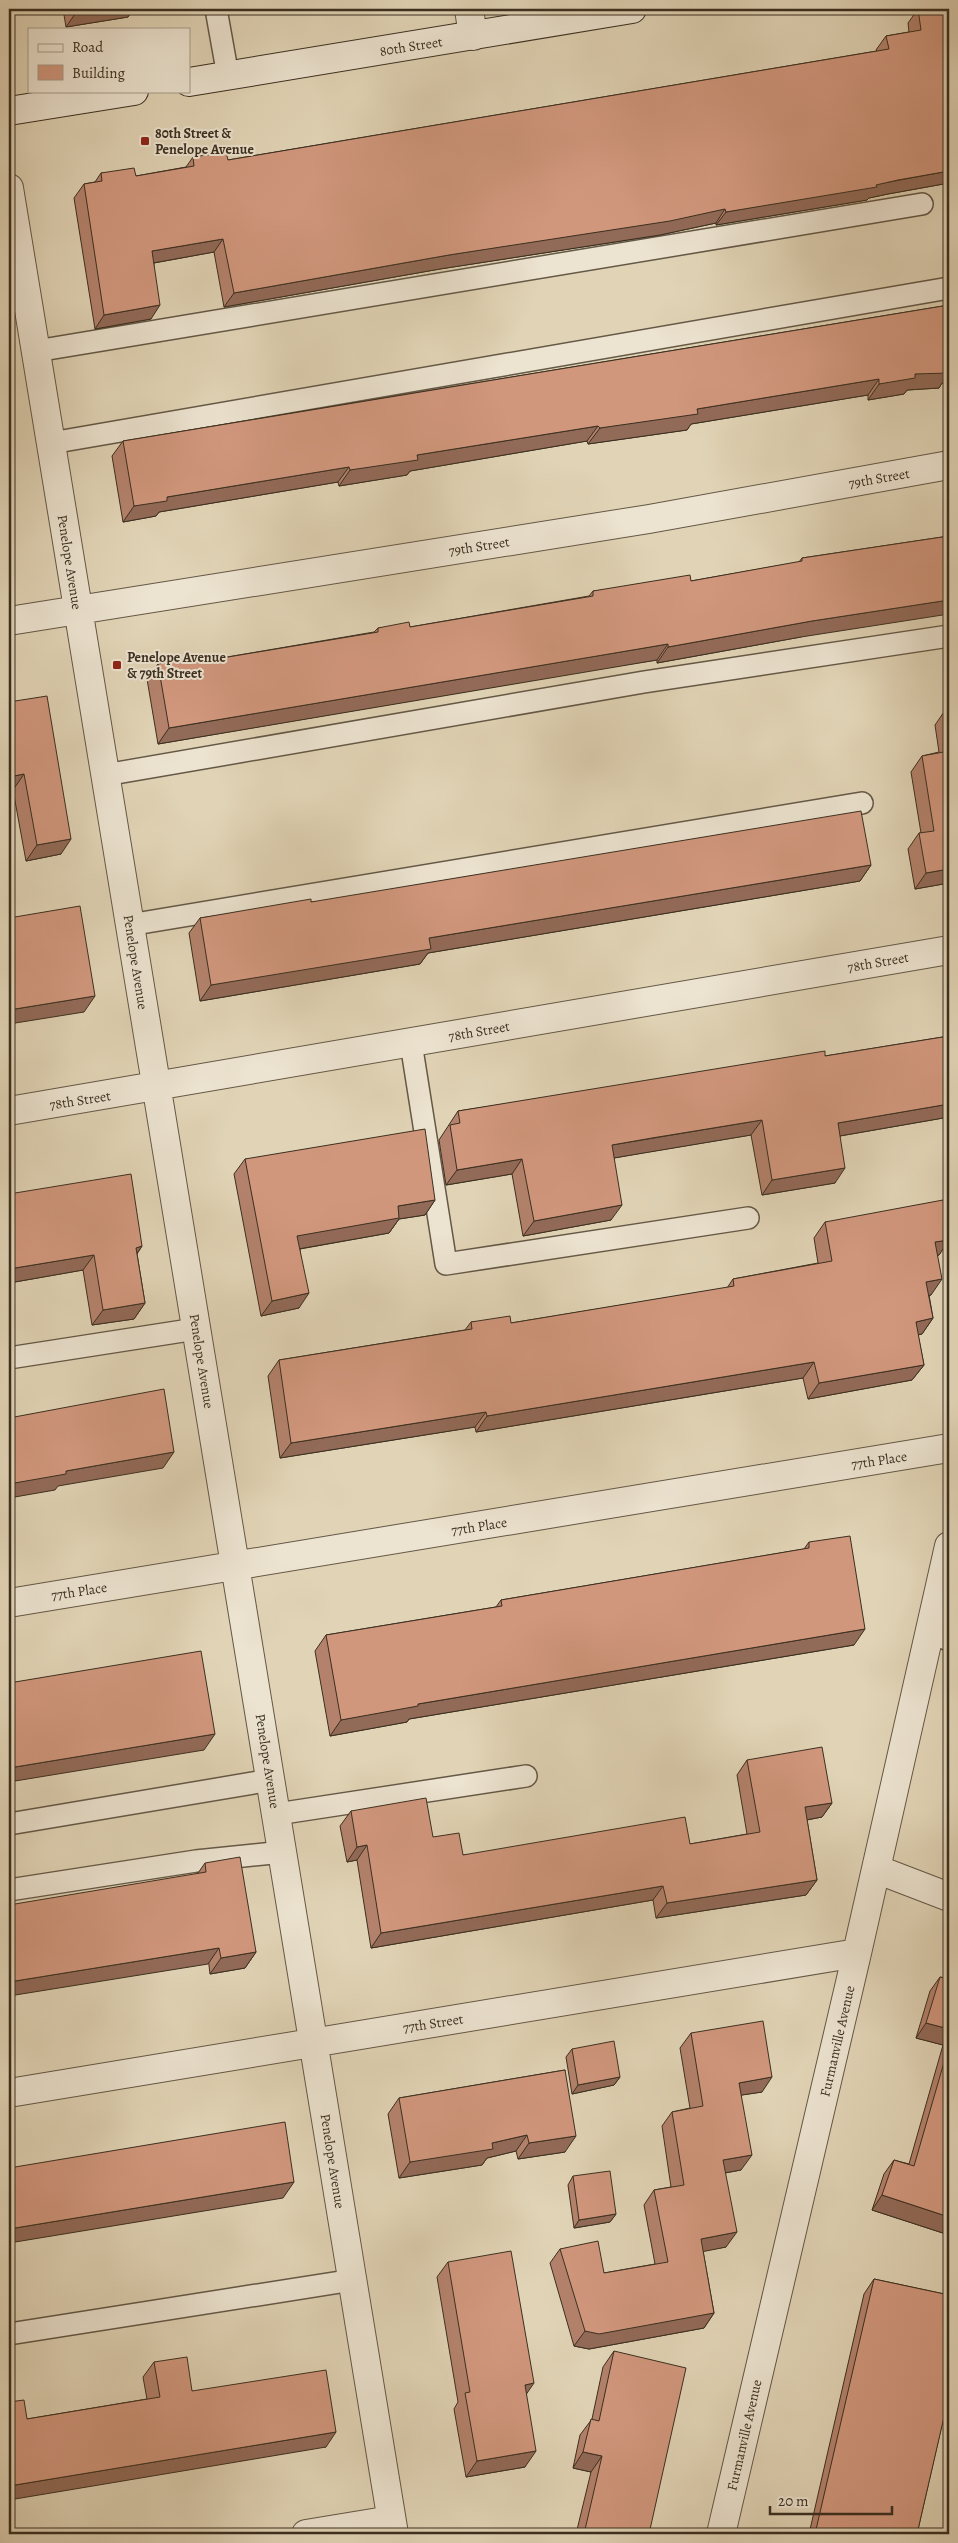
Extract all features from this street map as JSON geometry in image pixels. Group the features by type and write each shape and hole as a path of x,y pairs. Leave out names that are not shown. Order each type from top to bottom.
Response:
{"street":[{"path":"469,9 473,36"},
{"name":"80th Street","path":"190,82 632,9"},
{"path":"9,111 128,92"},
{"name":"Penelope Avenue","path":"9,188 283,1852 392,2527"},
{"name":"79th Street","path":"9,621 649,519 949,465"},
{"name":"78th Street","path":"9,1111 949,950"},
{"name":"77th Place","path":"9,1603 949,1448"},
{"name":"Furmanville Avenue","path":"721,2534 876,1869 939,1637 949,1546"},
{"path":"876,1869 949,1897"},
{"name":"77th Street","path":"9,2094 857,1953"},
{"path":"306,2534 392,2527"}],"lane":[{"path":"216,9 228,76"},
{"path":"36,351 922,204"},
{"path":"51,443 949,288"},
{"path":"105,775 644,682 949,636"},
{"path":"129,925 862,803"},
{"path":"411,1043 446,1264 748,1218"},
{"path":"9,1358 196,1329"},
{"path":"276,1814 526,1776"},
{"path":"9,1824 271,1780"},
{"path":"9,1890 196,1861 283,1852"},
{"path":"9,2334 353,2280"}],"building":[{"path":"918,9 949,9 949,171 898,180 876,185 877,187 726,212 725,209 670,221 449,255 234,293 223,239 152,251 160,305 104,315 84,184 102,181 101,173 134,168 136,176 194,166 193,157 226,152 228,160 889,49 886,36 921,30"},
{"path":"949,305 949,373 915,374 915,378 879,384 879,379 697,409 698,414 600,428 598,426 417,455 418,460 350,470 349,467 167,497 167,501 134,506 123,441"},
{"path":"949,536 949,600 812,621 668,647 668,644 169,728 158,664 191,658 192,663 378,632 378,628 409,622 410,627 593,596 593,591 690,575 691,581 802,561 802,558"},
{"path":"47,696 71,839 37,845 24,774 9,777 9,702"},
{"path":"946,709 949,709 949,729"},
{"path":"949,751 949,869 926,873 919,833 934,831 922,756"},
{"path":"861,811 871,865 429,938 431,949 211,985 200,918 311,899 311,902"},
{"path":"80,906 95,996 9,1010 9,918"},
{"path":"949,1036 949,1104 838,1123 845,1168 772,1180 762,1120 652,1138 612,1145 622,1205 534,1221 522,1159 457,1170 450,1125 460,1123 458,1111 825,1051 825,1056"},
{"path":"425,1129 435,1200 398,1206 399,1218 297,1236 309,1293 272,1301 245,1159"},
{"path":"131,1174 142,1246 136,1248 145,1303 103,1310 94,1255 9,1269 9,1194"},
{"path":"943,1200 949,1240 935,1242 942,1279 926,1282 933,1318 916,1322 924,1365 819,1383 814,1362 487,1416 486,1412 291,1443 279,1360 472,1329 471,1322 510,1316 511,1323 734,1286 733,1279 832,1261 825,1222"},
{"path":"164,1389 174,1452 66,1471 66,1474 9,1484 9,1418"},
{"path":"850,1536 865,1629 418,1704 418,1706 341,1720 326,1635 502,1606 501,1600 809,1548 809,1542"},
{"path":"201,1651 215,1734 9,1768 9,1683"},
{"path":"822,1747 832,1803 805,1807 817,1880 667,1903 663,1886 381,1933 367,1845 357,1847 351,1811 426,1798 433,1837 459,1833 463,1855 685,1817 690,1844 760,1832 747,1760"},
{"path":"240,1857 256,1952 221,1958 219,1948 9,1982 9,1905 206,1872 205,1863"},
{"path":"940,1977 949,1979 949,2029 926,2023"},
{"path":"763,2021 772,2077 739,2083 752,2155 723,2160 737,2232 701,2239 714,2313 599,2334 585,2331 560,2249 598,2241 604,2273 668,2262 654,2190 684,2185 672,2112 703,2106 691,2033"},
{"path":"614,2041 620,2077 578,2085 572,2049"},
{"path":"949,2045 949,2217 882,2195 894,2160 914,2166"},
{"path":"565,2070 576,2136 529,2143 527,2135 492,2143 493,2149 410,2162 399,2098"},
{"path":"285,2122 294,2182 9,2229 9,2168"},
{"path":"610,2171 616,2214 579,2220 573,2176"},
{"path":"511,2251 534,2383 525,2385 536,2451 477,2461 465,2393 470,2392 448,2262"},
{"path":"874,2279 949,2295 949,2404 947,2404 917,2534 815,2534"},
{"path":"614,2351 686,2368 649,2534 584,2534 602,2456 583,2452 591,2419 599,2421"},
{"path":"187,2357 192,2391 326,2370 336,2432 9,2486 9,2402 24,2400 27,2419 160,2397 154,2362"}],"place":[{"name":"80th Street & Penelope Avenue","path":"145,141"},
{"name":"Penelope Avenue & 79th Street","path":"117,665"}]}
